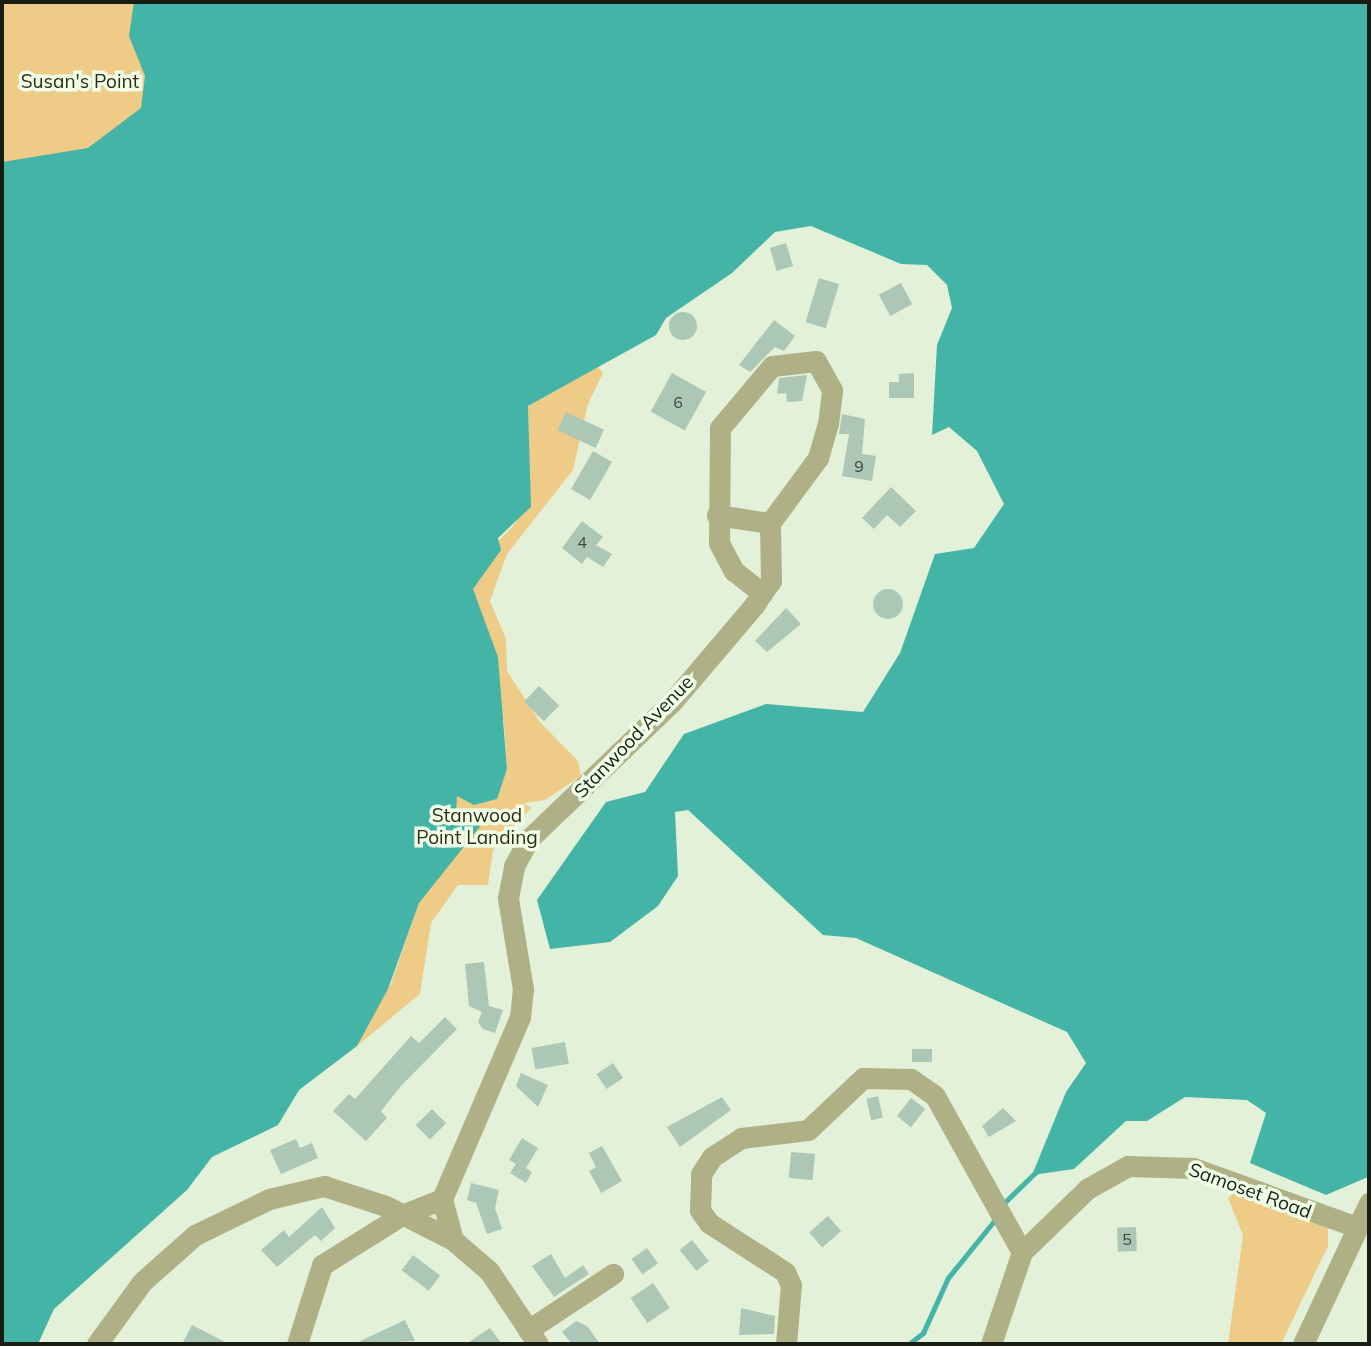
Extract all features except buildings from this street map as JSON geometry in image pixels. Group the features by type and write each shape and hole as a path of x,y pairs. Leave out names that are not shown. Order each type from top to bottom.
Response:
{"street":[{"path":"717,515 770,523 818,458 828,424 832,390 816,361 772,366 736,402 720,428 717,515 719,543 734,571 762,593"},
{"name":"Stanwood Avenue","path":"442,1199 520,1017 523,989 508,898 514,866 529,839 672,702 762,593 775,566 770,523"},
{"path":"786,1344 788,1278 776,1262 709,1223 701,1210 701,1174 712,1157 741,1138 808,1130 863,1078 925,1084 1022,1252"},
{"name":"Samoset Road","path":"991,1344 1022,1252 1087,1189 1146,1163 1192,1167 1354,1226"},
{"path":"97,1344 142,1282 195,1236 270,1199 324,1186 401,1215 453,1240 489,1271 533,1337 613,1274"},
{"path":"297,1344 322,1265 401,1215 442,1199 453,1240"},
{"path":"1303,1344 1354,1226 1369,1203"}],"green space":[{"name":"Susan's Point","path":"2,2 152,2 156,119 2,194"},
{"name":"Stanwood Point Landing","path":"590,358 603,373 588,404 573,470 507,554 490,601 506,639 507,671 540,722 578,761 581,776 545,800 524,803 531,808 493,850 488,885 458,885 431,923 420,994 357,1046 366,1018 391,984 457,791 507,769 504,722 472,589 485,555 515,524 529,495 528,399"},
{"path":"1237,1190 1328,1228 1328,1246 1281,1344 1228,1344 1243,1235 1228,1198"}],"water":[{"path":"134,2 1369,2 1368,1177 1326,1195 1250,1163 1266,1113 1247,1100 1185,1097 1147,1121 1126,1121 1074,1169 1032,1175 1066,1092 1086,1063 1067,1032 856,938 823,935 688,810 675,812 678,876 658,906 610,942 550,949 537,900 606,802 645,792 684,734 766,704 863,712 900,653 935,554 974,548 1004,504 977,451 949,427 932,435 937,345 952,308 947,285 927,265 901,264 811,226 775,232 732,273 666,318 656,335 528,406 531,507 498,538 501,550 473,589 498,657 507,769 497,799 474,805 457,796 456,814 482,824 419,903 388,989 357,1046 299,1090 278,1125 212,1157 187,1190 54,1309 38,1344 2,1344 2,162 88,148 141,108 145,76 129,36"}],"waterway":[{"path":"1005,1202 1037,1171"},
{"path":"909,1344 923,1333 948,1278 994,1221"}]}
